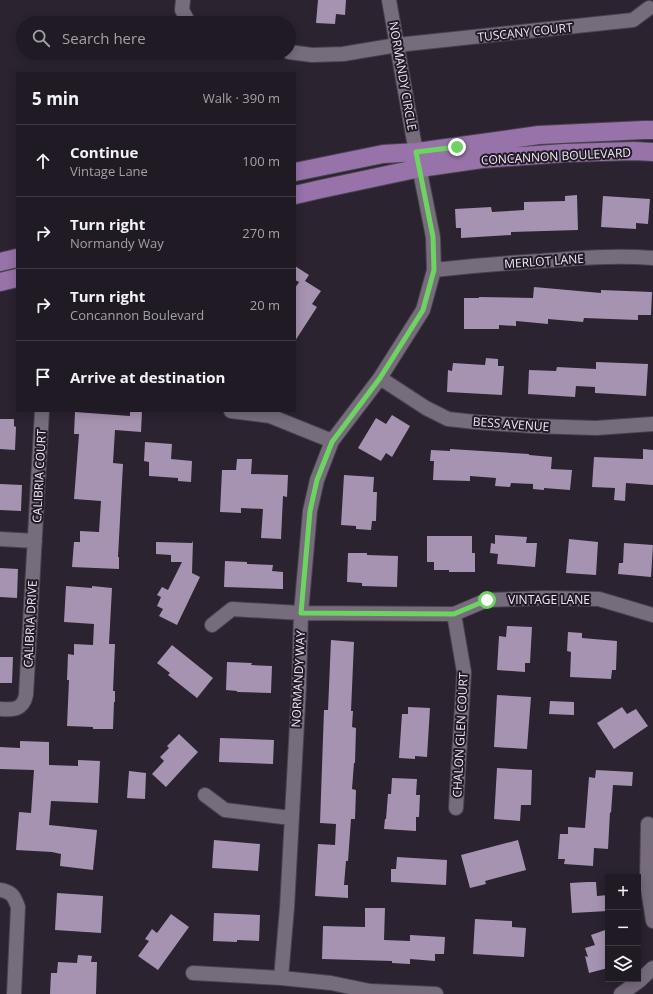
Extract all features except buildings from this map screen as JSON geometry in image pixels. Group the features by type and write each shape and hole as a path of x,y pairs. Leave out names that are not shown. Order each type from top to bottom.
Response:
{"main road":[{"name":"CONCANNON BOULEVARD","path":"296,195 321,189 418,160 539,135 653,130"},
{"name":"CONCANNON BOULEVARD","path":"296,172 383,154 418,160 482,159 565,153 634,151 653,152"},
{"path":"0,262 16,258"},
{"path":"0,282 16,278"}],"street":[{"path":"183,0 182,10 185,16"},
{"name":"NORMANDY CIRCLE","path":"389,0 418,160"},
{"name":"TUSCANY COURT","path":"296,53 312,55 343,54 398,45 633,20 649,8"},
{"name":"NORMANDY WAY","path":"281,978 287,908 299,686 301,613 310,511 317,480 332,442 380,378 423,310 434,270 433,237 418,160"},
{"name":"MERLOT LANE","path":"434,270 583,258 634,256 653,258"},
{"name":"BESS AVENUE","path":"380,378 426,408 448,419 533,426 596,428 653,424"},
{"name":"CALIBRIA COURT","path":"35,541 42,412"},
{"path":"239,412 270,416 332,442"},
{"path":"0,540 35,541"},
{"name":"CALIBRIA DRIVE","path":"0,709 16,709 22,705 26,695 35,541"},
{"name":"VINTAGE LANE","path":"212,625 232,609 301,613 454,614 487,600 545,598 599,599 653,615"},
{"name":"CHALON GLEN COURT","path":"454,614 464,672 456,808"},
{"path":"205,795 225,810 291,818"},
{"path":"648,824 647,883 653,921"},
{"path":"0,890 10,893 16,900 18,907 14,994"},
{"path":"621,994 639,981 653,968"},
{"path":"193,973 281,978 331,983 370,991 436,994"}],"route":[{"path":"457,147 416,152 433,237 434,270 423,310 380,378 332,442 317,480 310,511 306,543 301,613 454,614 487,600"}]}
